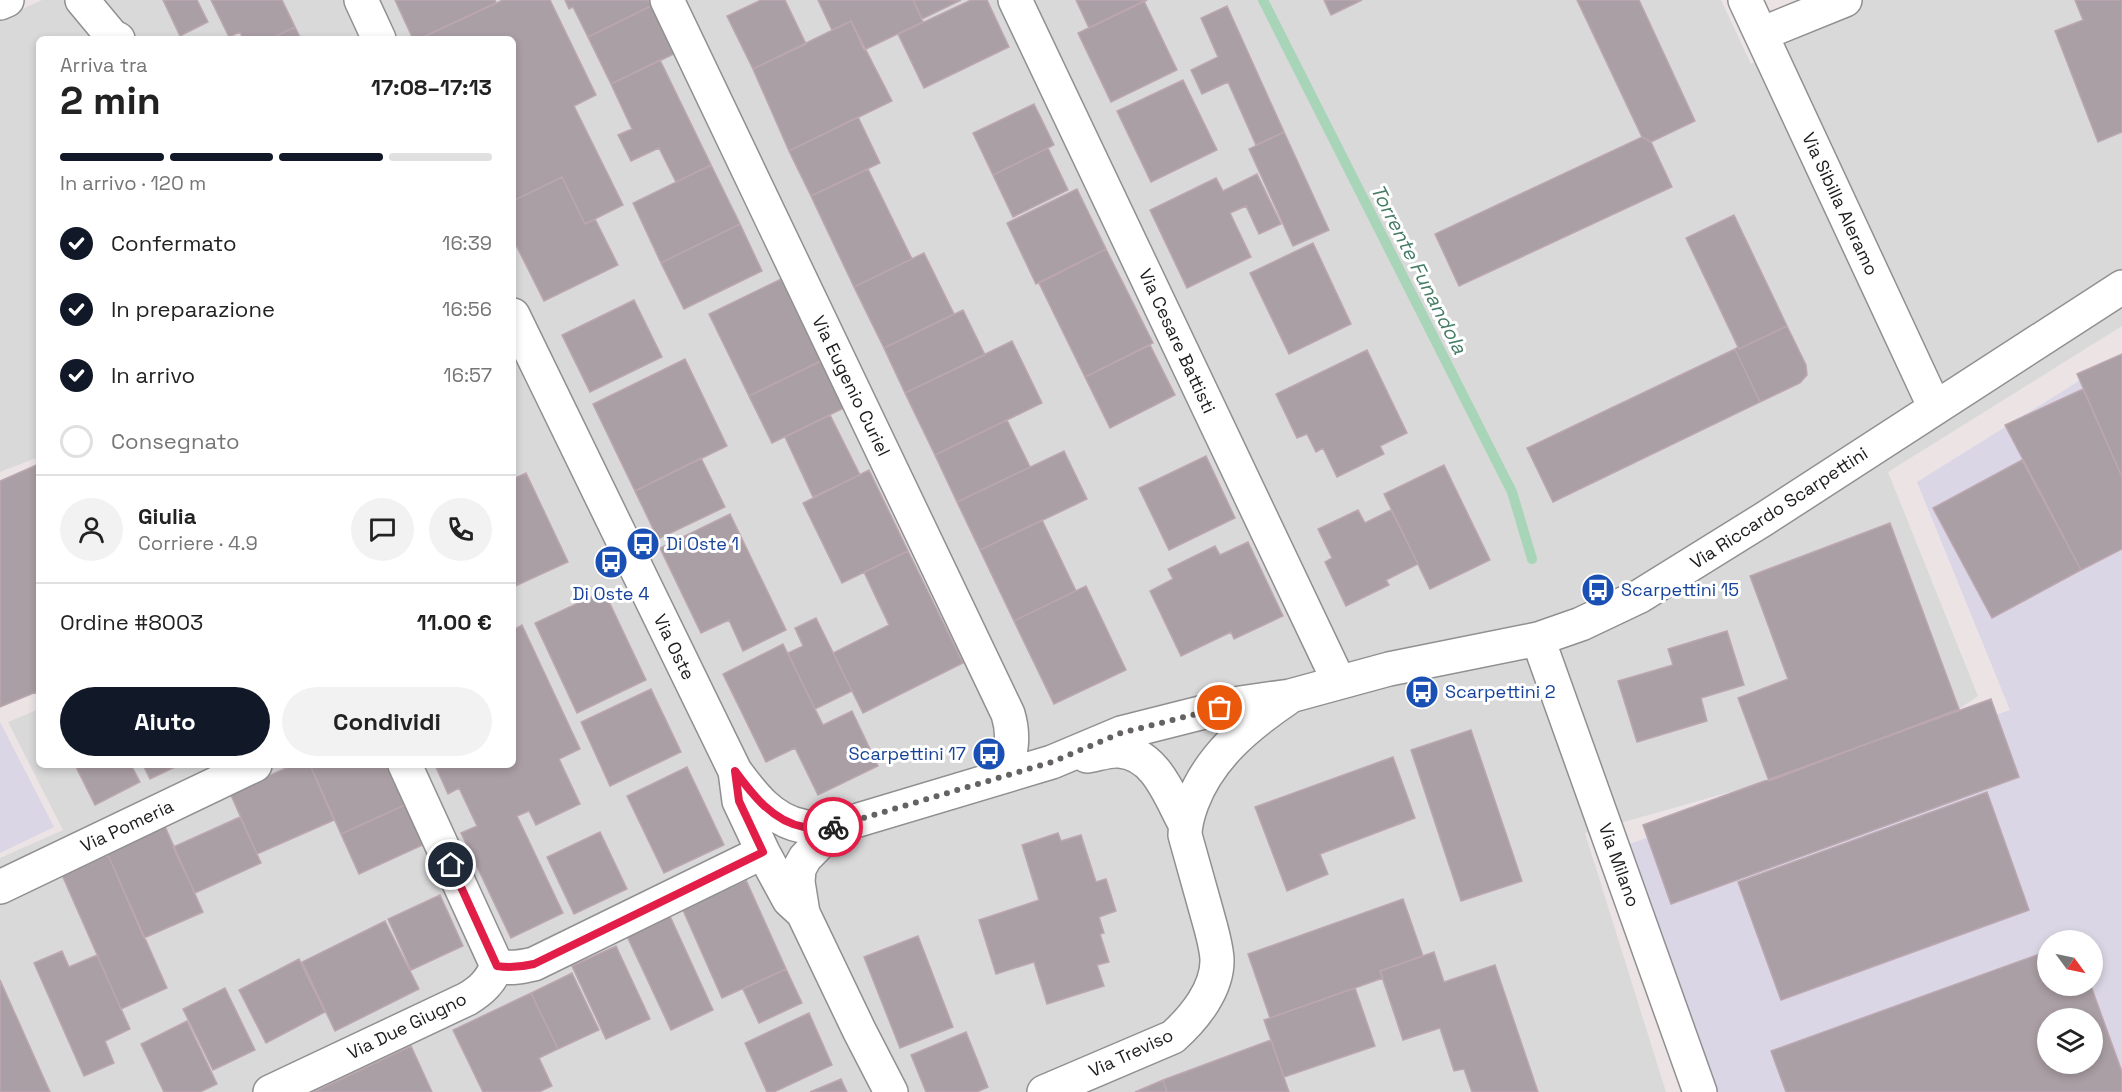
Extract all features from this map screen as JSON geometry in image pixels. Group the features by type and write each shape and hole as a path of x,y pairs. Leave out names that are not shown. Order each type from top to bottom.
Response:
{"street":[{"path":"0,3 7,0"},
{"path":"82,0 112,36"},
{"path":"361,0 378,36"},
{"name":"Via Eugenio Curiel","path":"667,0 1008,714 1013,729 1012,752 1004,776"},
{"name":"Via Cesare Battisti","path":"1015,0 1339,682"},
{"name":"Via Sibilla Aleramo","path":"1745,0 1935,408"},
{"path":"1761,34 1845,0"},
{"name":"Via Riccardo Scarpettini","path":"735,771 753,796 778,817 803,827 835,827 1052,762 1121,733 1240,703 1290,696 1389,669 1538,639 1581,624 1640,596 2122,287"},
{"name":"Via Oste","path":"516,321 735,771 739,801 763,852 789,900 802,913 890,1091"},
{"name":"Via Milano","path":"1538,639 1700,1092"},
{"path":"1185,824 1206,773 1231,741 1290,696"},
{"name":"Via Treviso","path":"1044,1092 1173,1036 1190,1022 1208,993 1215,977 1217,960 1185,835 1185,824 1158,775 1147,763 1119,751 1052,762"},
{"name":"Via Pomeria","path":"0,887 249,768"},
{"path":"406,768 497,966 508,968 534,964 763,852"},
{"name":"Via Oste","path":"802,913 798,882 799,869 805,858 835,827"},
{"name":"Via Due Giugno","path":"270,1092 467,999 482,990 491,979 497,966"}],"shaded area":[{"path":"42,0 1721,0 1751,64 1860,0 2122,0 2122,326 1888,472 1978,696 1959,709 1769,781 1585,833 1666,1092 0,1092 0,858 63,830 8,722 36,710 36,768 516,768 516,36 36,36 36,458 0,472 0,19"},
{"path":"2122,354 2122,1092 1691,1092 1615,849 2010,710 1917,482"},
{"path":"0,722 54,827 0,853"}],"building":[{"path":"163,0 197,0 208,22 180,36"},
{"path":"211,0 282,0 295,27 276,36 242,36 240,32 229,36"},
{"path":"395,0 495,0 496,3 425,36 412,36"},
{"path":"503,0 550,0 596,95 574,106 623,205 585,224 562,177 516,200 516,36 425,36"},
{"path":"565,0 648,0 651,6 588,37 573,7 569,9"},
{"path":"761,0 785,0 806,44 753,69 727,16"},
{"path":"818,0 913,0 923,22 864,50 851,21 832,30"},
{"path":"913,0 961,0 922,19"},
{"path":"971,0 987,0 1009,47 924,88 898,34"},
{"path":"1076,0 1147,0 1089,28"},
{"path":"1324,0 1362,0 1331,15"},
{"path":"1577,0 1639,0 1695,121 1651,142 1642,137"},
{"path":"2075,0 2122,0 2122,132 2098,142 2055,31 2083,20"},
{"path":"1144,1 1177,70 1111,102 1078,33"},
{"path":"651,6 674,54 611,84 588,37"},
{"path":"1227,6 1284,132 1256,145 1228,82 1202,94 1191,70 1218,57 1201,18"},
{"path":"851,21 892,101 789,151 753,69"},
{"path":"295,27 300,36 276,36"},
{"path":"660,60 711,165 676,182 659,148 631,161 618,135 632,129 611,84"},
{"path":"1183,80 1217,150 1151,182 1117,111"},
{"path":"1034,104 1054,145 993,175 973,133"},
{"path":"858,117 880,163 811,196 789,151"},
{"path":"1284,132 1329,230 1293,246 1249,149"},
{"path":"1642,137 1651,142 1672,187 1459,286 1435,234"},
{"path":"1048,148 1068,190 1013,217 993,175"},
{"path":"711,165 740,224 661,263 633,203"},
{"path":"868,169 912,259 854,287 811,196"},
{"path":"1257,174 1281,224 1259,234 1246,206 1230,213 1251,257 1187,288 1150,210 1216,178 1223,191"},
{"path":"562,177 585,224 595,219 618,265 544,301 516,245 516,200"},
{"path":"1077,189 1106,249 1036,284 1007,223"},
{"path":"1734,215 1787,326 1739,349 1686,238"},
{"path":"740,224 762,271 684,309 661,263"},
{"path":"1313,243 1351,324 1289,354 1250,273"},
{"path":"1106,249 1153,343 1085,377 1039,283"},
{"path":"924,253 954,314 884,348 854,287"},
{"path":"781,279 821,361 749,396 709,314"},
{"path":"634,300 662,357 590,392 562,335"},
{"path":"963,310 985,355 905,393 884,348"},
{"path":"1787,326 1806,365 1807,375 1800,383 1760,402 1735,349"},
{"path":"1012,341 1042,403 935,455 905,393"},
{"path":"1150,345 1175,395 1110,428 1085,377"},
{"path":"1735,349 1760,402 1553,502 1527,448"},
{"path":"1367,350 1407,433 1380,446 1384,454 1337,477 1323,448 1316,452 1307,434 1297,438 1276,394"},
{"path":"2122,354 2122,477 2077,374"},
{"path":"685,359 727,446 635,491 593,404"},
{"path":"821,361 844,408 772,443 749,396"},
{"path":"2083,389 2122,477 2122,549 2081,570 2005,425"},
{"path":"830,415 860,475 813,497 785,437"},
{"path":"1007,420 1030,467 957,502 935,455"},
{"path":"1064,451 1087,499 980,550 957,502"},
{"path":"1206,456 1235,518 1169,550 1139,488"},
{"path":"701,458 725,507 658,539 635,491"},
{"path":"2022,460 2081,570 1992,618 1933,508"},
{"path":"36,465 36,692 0,707 0,481"},
{"path":"1444,465 1490,560 1430,589 1384,494"},
{"path":"869,470 908,551 842,583 803,503"},
{"path":"526,473 568,562 516,586 516,478"},
{"path":"1358,510 1365,523 1391,510 1418,564 1386,580 1389,585 1346,606 1325,562 1332,558 1318,529"},
{"path":"730,514 786,630 743,651 729,620 701,633 660,548"},
{"path":"1042,520 1076,591 1014,621 980,550"},
{"path":"1890,523 1959,709 1769,781 1738,698 1788,679 1750,576"},
{"path":"1248,542 1283,616 1234,639 1231,632 1181,656 1150,591 1173,579 1168,569 1215,546 1220,555"},
{"path":"908,551 963,663 863,713 833,653 889,625 864,572"},
{"path":"1086,586 1126,670 1054,704 1014,621"},
{"path":"604,591 646,680 577,713 535,623"},
{"path":"816,618 852,691 815,709 788,653 803,646 795,628"},
{"path":"522,625 580,749 559,759 580,804 536,825 529,811 517,816 563,913 511,938 461,833 477,826 459,788 448,794 436,768 516,768 516,628"},
{"path":"1727,631 1744,685 1701,698 1707,721 1637,742 1618,681 1673,665 1668,649"},
{"path":"783,644 823,725 852,711 878,766 818,795 795,748 766,762 723,674"},
{"path":"651,689 681,752 610,786 581,722"},
{"path":"1991,699 2019,777 1671,904 1643,825"},
{"path":"1471,730 1522,881 1461,901 1411,750"},
{"path":"1393,757 1415,818 1320,854 1328,874 1287,891 1255,807"},
{"path":"687,767 724,845 664,873 627,796"},
{"path":"76,768 133,768 140,782 95,805"},
{"path":"144,768 173,768 150,779"},
{"path":"286,768 311,768 334,820 257,854 230,793"},
{"path":"311,768 390,768 407,804 341,834"},
{"path":"1987,792 2029,910 1781,1000 1738,882"},
{"path":"407,804 425,844 359,874 341,834"},
{"path":"240,817 261,863 195,893 173,847"},
{"path":"163,822 203,912 144,938 105,848"},
{"path":"600,832 627,889 574,914 547,857"},
{"path":"1058,833 1061,841 1081,835 1096,882 1106,879 1116,911 1099,917 1104,933 1100,934 1109,962 1097,965 1104,986 1047,1004 1034,962 996,974 979,920 1039,900 1022,845"},
{"path":"108,855 167,988 121,1009 62,875"},
{"path":"746,880 786,969 722,998 682,908"},
{"path":"440,895 463,946 411,970 388,919"},
{"path":"1403,899 1423,956 1380,971 1383,978 1270,1018 1248,954"},
{"path":"669,914 713,1010 671,1030 626,934"},
{"path":"385,921 419,989 335,1031 302,962"},
{"path":"918,936 953,1027 900,1048 864,957"},
{"path":"616,946 650,1019 606,1039 572,966"},
{"path":"62,951 69,967 97,955 130,1029 105,1041 114,1063 84,1076 34,963"},
{"path":"1434,952 1444,982 1495,965 1538,1092 1472,1092 1464,1069 1454,1071 1440,1028 1403,1040 1380,971"},
{"path":"2037,955 2037,996 2095,996 2099,1008 2037,1008 2037,1074 2103,1074 2103,1019 2122,1072 2122,1092 1786,1092 1771,1051"},
{"path":"299,959 325,1012 266,1043 239,990"},
{"path":"786,969 802,1003 759,1023 743,989"},
{"path":"572,973 599,1030 558,1049 531,993"},
{"path":"0,980 50,1092 0,1092"},
{"path":"225,988 255,1050 213,1070 183,1009"},
{"path":"1355,988 1375,1046 1284,1077 1264,1020"},
{"path":"531,993 558,1049 539,1058 552,1086 539,1092 483,1092 453,1030"},
{"path":"809,1013 832,1065 774,1092 767,1092 745,1043"},
{"path":"187,1021 217,1084 200,1092 164,1092 141,1044"},
{"path":"966,1032 988,1087 977,1092 926,1092 911,1055"},
{"path":"1271,1040 1289,1092 1167,1092 1163,1080"},
{"path":"411,1046 432,1092 314,1092"},
{"path":"841,1079 847,1092 810,1092"},
{"path":"1163,1080 1167,1092 1135,1092"}],"waterway":[{"name":"Torrente Funandola","path":"1263,0 1512,492 1532,559"}],"way so far":[{"path":"833,827 1052,762 1121,733 1220,708"}],"place":[{"name":"Di Oste 1","path":"643,544"},
{"name":"Di Oste 4","path":"611,562"},
{"name":"Scarpettini 15","path":"1598,590"},
{"name":"Scarpettini 2","path":"1422,692"},
{"name":"Scarpettini 17","path":"989,754"}],"route":[{"path":"451,865 497,966 520,967 534,964 763,852 739,801 735,771 753,796 778,817 803,827 833,827"}]}
